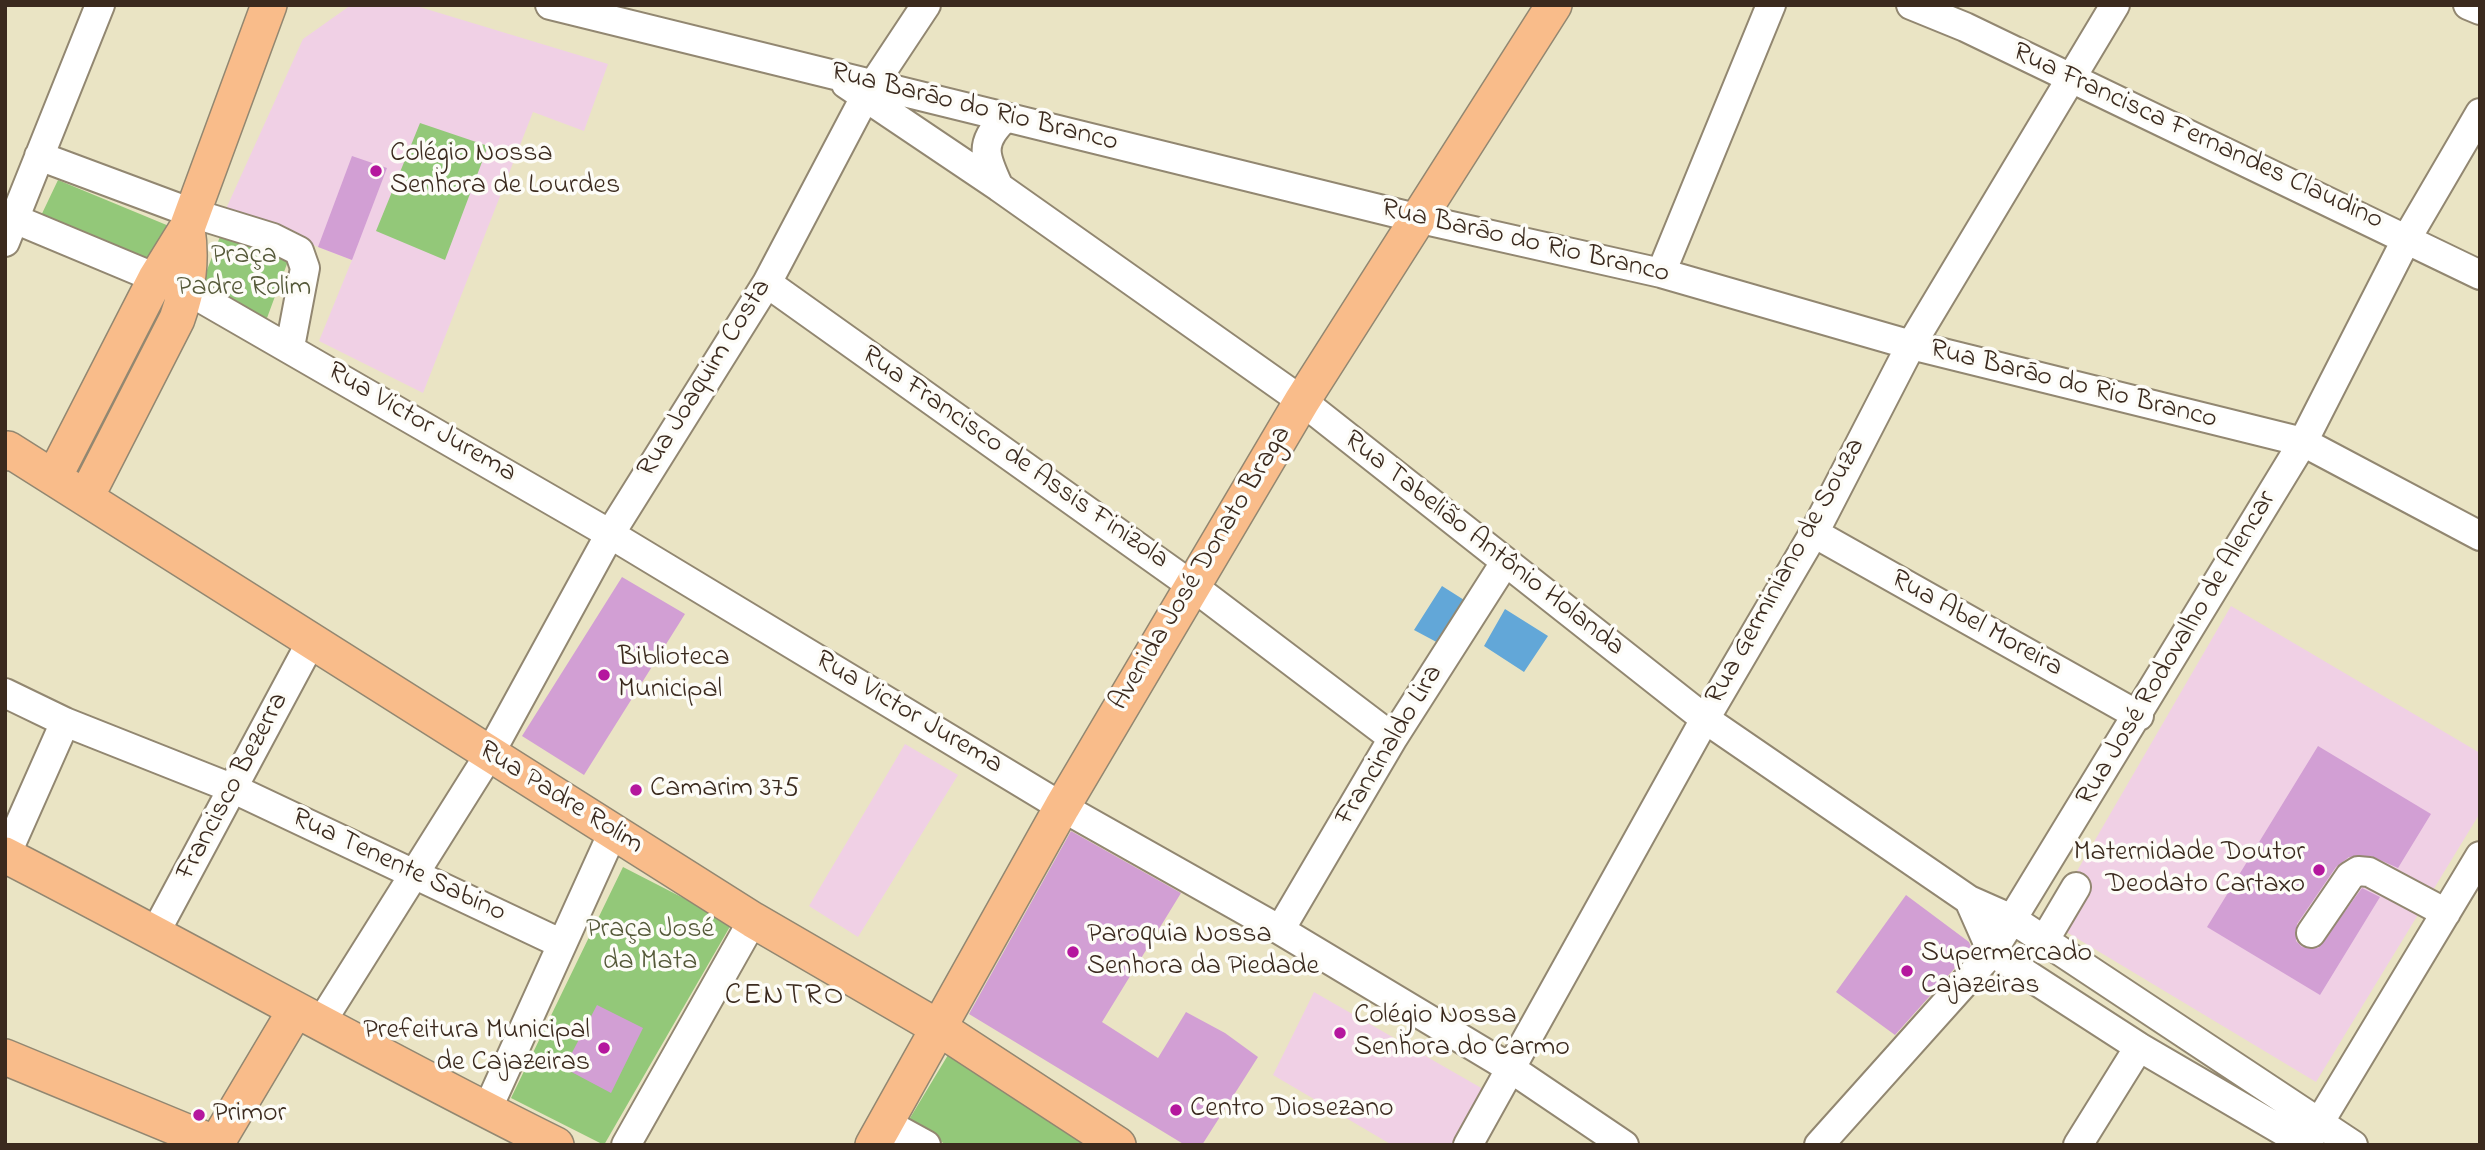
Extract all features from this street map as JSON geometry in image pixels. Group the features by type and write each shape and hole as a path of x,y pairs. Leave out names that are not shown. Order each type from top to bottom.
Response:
{"main road":[{"name":"Avenida José Donato Braga","path":"878,1133 1191,585 1416,218 1554,5"},
{"path":"54,477 171,284 190,221 271,11"},
{"path":"86,497 177,319 171,284"},
{"name":"Rua Padre Rolim","path":"6,450 86,497 753,920 939,1028 1118,1145"},
{"path":"5,855 155,933 308,1018 556,1145"},
{"path":"5,1057 158,1132 216,1144 308,1018"}],"street":[{"path":"8,225 100,5"},
{"name":"Rua Barāo do Rio Branco","path":"550,5 832,74 869,91 997,127 1661,273 1911,345 2303,442 2480,536"},
{"name":"Rua Joaquim Costa","path":"308,1018 414,874 489,755 610,534 767,283 869,91 926,5"},
{"path":"1661,273 1771,5"},
{"name":"Rua Francisca Fernandes Claudino","path":"1911,5 1965,27 2480,275"},
{"name":"Rua Germiniano de Souza","path":"1468,1145 1705,719 1814,533 1911,345 2115,5"},
{"path":"2468,5 2480,10"},
{"name":"Rua Tabelião Antônio Holanda","path":"869,91 933,144 999,187 1302,401 1504,564 1705,719 1969,900 2012,919 2201,1046 2310,1140"},
{"name":"Rua José Rodovalho de Alencar","path":"1819,1145 1992,952 2303,442 2407,238 2480,113"},
{"path":"933,144 997,127 988,164 999,187"},
{"path":"39,156 190,221 273,238 299,251 305,268 290,348"},
{"name":"Rua Victor Jurema","path":"8,225 171,284 290,348 610,534 1062,807 1280,930 1510,1068 1624,1145"},
{"name":"Rua Francisco de Assis Finizola","path":"767,283 1191,585 1394,738"},
{"name":"Rua Abel Moreira","path":"1814,533 2138,716"},
{"name":"Francinaldo Lira","path":"1280,930 1394,738 1504,564"},
{"name":"Francisco Bezerra","path":"155,933 311,642"},
{"name":"Rua Tenente Sabino","path":"5,693 65,722 234,789 562,944"},
{"path":"5,855 65,722"},
{"path":"487,1110 613,832"},
{"path":"2310,1140 2480,856"},
{"path":"2311,933 2350,876 2358,871 2369,872 2446,913"},
{"path":"2043,940 2076,887"},
{"path":"1969,900 1992,952 2139,1047 2310,1140 2353,1145"},
{"path":"626,1145 753,920"},
{"path":"2186,1074 2201,1046"},
{"path":"2078,1145 2139,1047"},
{"path":"878,1133 926,1145"}],"shaded area":[{"name":"Colégio Nossa Senhora de Lourdes","path":"351,5 413,5 608,64 584,131 533,112 423,393 319,341 352,260 225,211 303,39"},
{"path":"2231,606 2480,753 2480,813 2316,1082 2048,921"},
{"path":"905,744 958,775 858,937 809,906"},
{"name":"Colégio Nossa Senhora do Carmo","path":"1314,992 1490,1093 1462,1145 1392,1145 1273,1075"}],"green space":[{"path":"420,123 488,146 445,260 376,231"},
{"path":"58,180 169,226 150,273 38,222"},
{"name":"Praça Padre Rolim","path":"223,229 291,253 267,318 198,293"},
{"name":"Praça José da Mata","path":"623,867 732,923 604,1145 511,1098"},
{"path":"948,1055 1091,1145 947,1145 907,1123"}],"water":[{"path":"1442,586 1472,605 1444,646 1414,630"},
{"path":"1505,609 1548,636 1524,672 1484,646"}],"building":[{"path":"352,156 387,168 352,260 318,247"},
{"name":"Biblioteca Municipal","path":"622,577 685,614 584,775 522,736"},
{"name":"Maternidade Doutor Deodato Cartaxo","path":"2318,746 2431,814 2398,868 2371,856 2349,857 2336,867 2297,924 2296,941 2302,947 2318,948 2362,888 2380,897 2320,995 2207,927"},
{"name":"Paroquia Nossa Senhora da Piedade","path":"1071,831 1181,893 1102,1022 1158,1058 1186,1012 1225,1033 1258,1057 1202,1145 1185,1145 969,1014"},
{"name":"Supermercado Cajazeiras","path":"1906,895 1969,942 1972,949 1895,1035 1836,992"},
{"name":"Prefeitura Municipal de Cajazeiras","path":"597,1005 643,1028 611,1093 564,1068"}],"place":[{"name":"Colégio Nossa Senhora de Lourdes","path":"376,171"},
{"name":"Biblioteca Municipal","path":"604,675"},
{"name":"Camarim 375","path":"636,790"},
{"name":"Maternidade Doutor Deodato Cartaxo","path":"2319,870"},
{"name":"Paroquia Nossa Senhora da Piedade","path":"1073,952"},
{"name":"Supermercado Cajazeiras","path":"1907,971"},
{"name":"Colégio Nossa Senhora do Carmo","path":"1340,1033"},
{"name":"Prefeitura Municipal de Cajazeiras","path":"604,1048"},
{"name":"Centro Diosezano","path":"1176,1110"},
{"name":"Primor","path":"199,1115"}],"district":[{"name":"CENTRO","path":"785,998"}]}
